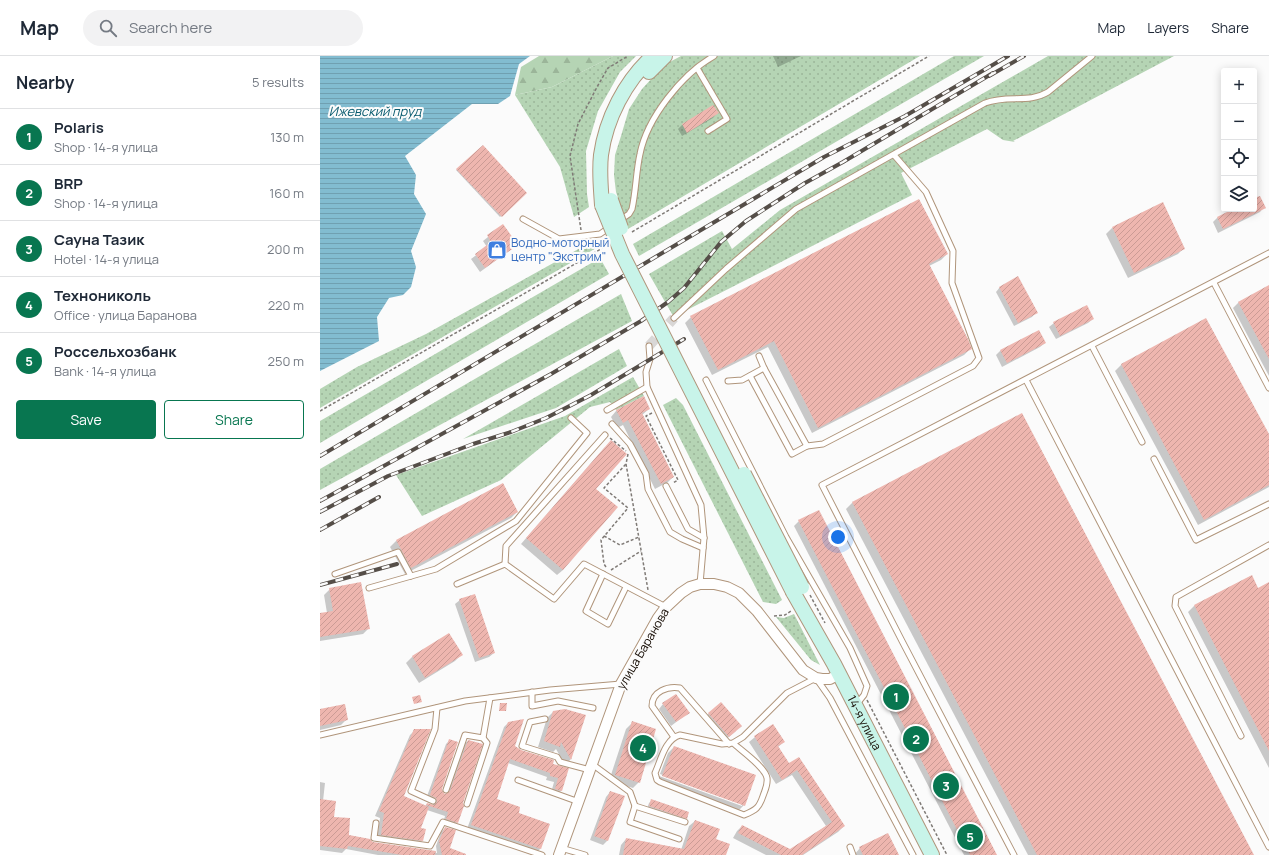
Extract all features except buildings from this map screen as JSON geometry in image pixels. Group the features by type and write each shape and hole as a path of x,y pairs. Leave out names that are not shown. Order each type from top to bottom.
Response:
{"main road":[{"path":"606,202 600,178 601,156 605,136 620,98 633,78 653,56"},
{"path":"606,202 610,159 614,138 621,118 631,98 643,80 654,66 665,56"},
{"name":"14-я улица","path":"606,202 622,254 801,590 837,669 860,700 932,855"}],"street":[{"name":"улица Баранова","path":"560,852 621,684 666,607 681,593 690,587 700,584 714,584 727,587 739,593 757,611 803,670 816,678"},
{"path":"816,678 830,678 837,669"}],"lane":[{"path":"523,220 559,239 600,234 628,214 632,209 640,152 651,125 661,108 680,83 714,56"},
{"path":"674,318 726,269 796,209 986,103 1003,98 1033,98 1041,96 1092,56"},
{"path":"697,68 727,119 708,131"},
{"path":"750,376 792,454 807,446 823,444 973,366 979,358 952,283 953,251 926,192 894,154"},
{"path":"1014,855 822,485 1214,283 1269,253"},
{"path":"1214,283 1269,388"},
{"path":"649,346 650,359 646,372 647,387 701,505 704,548 700,584"},
{"path":"1092,346 1142,442"},
{"path":"759,356 764,368 807,446"},
{"path":"728,381 742,380 764,368"},
{"path":"706,380 786,537 850,648 867,686 860,700"},
{"path":"1026,380 1269,847"},
{"path":"608,410 647,387"},
{"path":"369,588 436,568 516,521 587,433 571,418"},
{"path":"612,424 630,444 646,474 648,489 670,532 682,539 704,548"},
{"path":"505,564 506,546 605,435"},
{"path":"1154,459 1196,540 1269,504"},
{"path":"666,486 688,529 704,538"},
{"path":"1241,736 1175,606 1176,597 1269,545"},
{"path":"335,574 398,552 411,576"},
{"path":"505,564 554,599 584,564 666,607"},
{"path":"456,584 505,564"},
{"path":"603,574 586,611 608,624 626,587"},
{"path":"674,737 652,706 652,700 654,695 668,688 674,687 680,688 731,743 764,770 767,776 767,784 759,807 744,815 657,780 655,773 669,741 680,735 722,744 731,743 742,737 787,694 816,678 830,698 913,855"},
{"path":"320,735 465,701 532,692 621,684"},
{"path":"532,692 532,706 558,701 593,708"},
{"path":"483,738 490,698"},
{"path":"433,801 411,791 435,729 437,708"},
{"path":"545,719 530,722 522,746 557,757 560,762 591,767 630,792 635,806 630,822 679,839"},
{"path":"446,790 465,735 483,738 487,743 467,804"},
{"path":"518,780 578,802"},
{"path":"635,806 685,822"},
{"path":"376,823 374,838 430,846 443,822 542,855"},
{"path":"850,847 853,855"},
{"path":"560,852 585,855"}],"path":[{"path":"582,236 570,156 578,124 608,68 628,56"},
{"path":"631,233 930,56"},
{"path":"320,411 513,300 598,249"},
{"path":"658,410 646,416 678,480 666,486"},
{"path":"605,435 628,453 626,464 648,589 644,596"},
{"path":"617,573 606,567 604,564 601,540 628,508 604,488 626,464"},
{"path":"604,536 620,544 639,537"},
{"path":"611,570 641,551"},
{"path":"801,590 825,624"},
{"path":"771,617 785,615 795,609"},
{"path":"860,700 947,855"}],"green space":[{"path":"539,56 613,56 552,87 515,95 521,67"},
{"path":"613,56 636,56 620,72 598,111 586,151 587,194 589,207 574,217 560,167 515,95 552,87"},
{"path":"681,56 920,56 628,229 616,192 614,175 615,155 629,109 642,89 664,65"},
{"path":"954,56 984,56 639,256 633,244"},
{"path":"1048,56 1174,56 1013,141 1015,142 1003,140 987,129 901,173 912,195 685,311 676,321 649,274 722,231 732,249 780,210"},
{"path":"582,247 598,247 320,408 320,389 357,367 426,334"},
{"path":"600,258 609,274 320,443 320,421"},
{"path":"621,294 632,321 320,490 320,469"},
{"path":"619,349 627,366 556,408 463,439"},
{"path":"633,377 644,396 616,410 610,402 590,407 501,480 422,516 396,475 565,416"},
{"path":"676,398 683,405 782,600 776,604 763,602 663,405"},
{"path":"794,614 820,665 811,660 776,617 784,618"}],"water":[{"name":"Ижевский пруд","path":"320,56 530,56 519,64 510,96 498,104 472,104 405,156 416,175 414,194 426,214 411,251 416,267 411,287 403,295 389,298 377,317 379,341 320,371"}],"tunnel":[{"path":"649,346 674,318"}],"railway":[{"path":"320,456 824,157 905,116 1008,56"},
{"path":"989,76 1024,56"},
{"path":"320,501 551,374 641,321 668,302 684,288 721,242 746,221 805,183 993,73"},
{"path":"320,512 388,476 546,418 591,395 684,339"},
{"path":"320,530 379,497"},
{"path":"320,585 397,564"}],"place":[{"name":"Водно-моторный центр \"Экстрим\"","path":"497,250"},
{"name":"Polaris","path":"896,697"},
{"name":"BRP","path":"916,739"},
{"name":"Технониколь","path":"643,748"},
{"name":"Сауна Тазик","path":"946,786"},
{"name":"Россельхозбанк","path":"970,837"}]}
